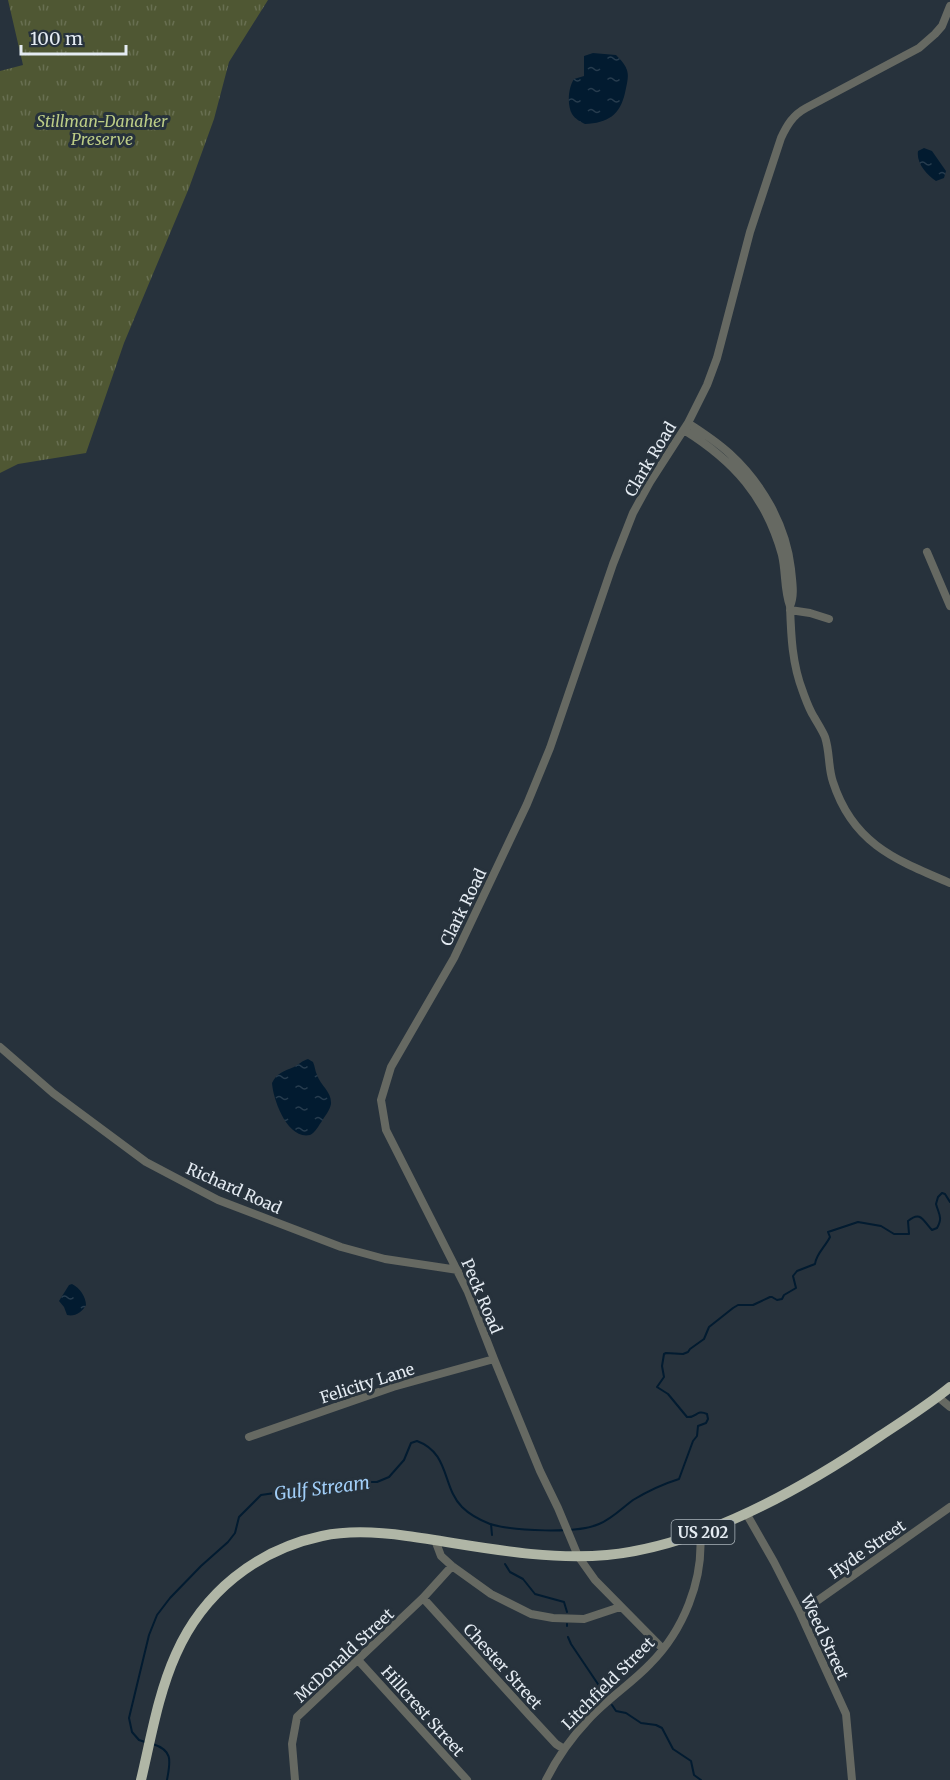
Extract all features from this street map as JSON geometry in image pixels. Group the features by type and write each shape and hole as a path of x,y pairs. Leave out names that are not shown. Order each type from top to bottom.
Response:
{"highway":[{"name":"US 202","path":"141,1780 169,1671 177,1651 212,1596 238,1574 268,1555 298,1542 356,1532 406,1536 540,1554 578,1556 608,1555 674,1542 700,1534 746,1514 853,1455 950,1387"}],"street":[{"name":"Clark Road","path":"436,991 454,958 538,778 629,522 650,482 704,394 713,369 750,232 786,127 800,111 919,48 942,26 950,6"},
{"path":"686,426 727,451 747,477 769,518 783,561 795,668 808,705 825,736 833,781 846,812 868,840 888,855 950,883"},
{"path":"927,552 950,606"},
{"path":"790,608 829,619"},
{"name":"Peck Road","path":"436,991 412,1028 391,1067 381,1100 386,1130 468,1292 540,1471 578,1556 595,1580 663,1649"},
{"name":"Richard Road","path":"0,1047 53,1093 146,1162 218,1200 341,1247 385,1259 458,1270"},
{"name":"Felicity Lane","path":"249,1437 393,1388 494,1359"},
{"path":"938,1396 950,1407"},
{"name":"Hyde Street","path":"800,1613 950,1508"},
{"name":"Weed Street","path":"746,1514 800,1613 846,1714 852,1780"},
{"name":"Litchfield Street","path":"546,1780 564,1749 589,1719 650,1664 663,1649 691,1598 701,1550 700,1534"},
{"path":"435,1540 441,1556 452,1566 491,1594 531,1614 554,1618 584,1619 620,1607"},
{"name":"McDonald Street","path":"295,1780 292,1744 297,1717 423,1598 452,1566"},
{"name":"Chester Street","path":"423,1598 556,1744 564,1749"},
{"name":"Hillcrest Street","path":"358,1660 467,1780"}],"green space":[{"name":"Stillman-Danaher Preserve","path":"8,0 268,0 229,62 214,119 189,188 124,343 86,453 18,464 0,473 0,71 23,65"}],"water":[{"path":"593,53 616,55 628,72 627,81 623,101 616,112 606,120 585,124 572,114 569,106 569,92 574,79 584,76 584,56"},
{"path":"924,148 932,151 946,171 944,178 936,181 923,168 918,151"},
{"path":"308,1059 313,1062 319,1079 330,1096 331,1104 314,1133 302,1135 294,1131 283,1117 275,1099 272,1083 281,1073"},
{"path":"72,1284 82,1293 86,1305 78,1313 67,1315 59,1301"}],"waterway":[{"path":"145,1742 139,1740 132,1732 129,1718 149,1635 157,1615 201,1566 228,1542 235,1533 239,1517 261,1495 350,1482 377,1482 389,1477 404,1460 411,1443 417,1441 428,1446 435,1454 451,1490 462,1507 490,1524 514,1528 561,1530 589,1527 604,1522 633,1500 661,1485 679,1479 697,1436 698,1426 706,1423 708,1419 707,1414 703,1413 687,1417 668,1394 657,1387 664,1377 662,1366 664,1354 688,1352 704,1339 709,1327 738,1305 753,1305 770,1297 777,1300 782,1299 784,1295 796,1288 793,1276 797,1271 815,1264 830,1237 828,1232 858,1222 881,1226 894,1234 909,1234 908,1221 916,1216 922,1218 932,1230 937,1228 940,1221 936,1204 938,1197 942,1193 945,1194 950,1202"},
{"path":"491,1524 492,1535"},
{"path":"505,1564 510,1572 523,1579 535,1594 564,1602 567,1612"},
{"path":"568,1637 606,1696"},
{"path":"612,1705 616,1711 626,1713 641,1723 662,1728 673,1749 691,1761 694,1775 701,1780"},
{"name":"Gulf Stream","path":"153,1744 164,1750 169,1758 167,1780"}]}
